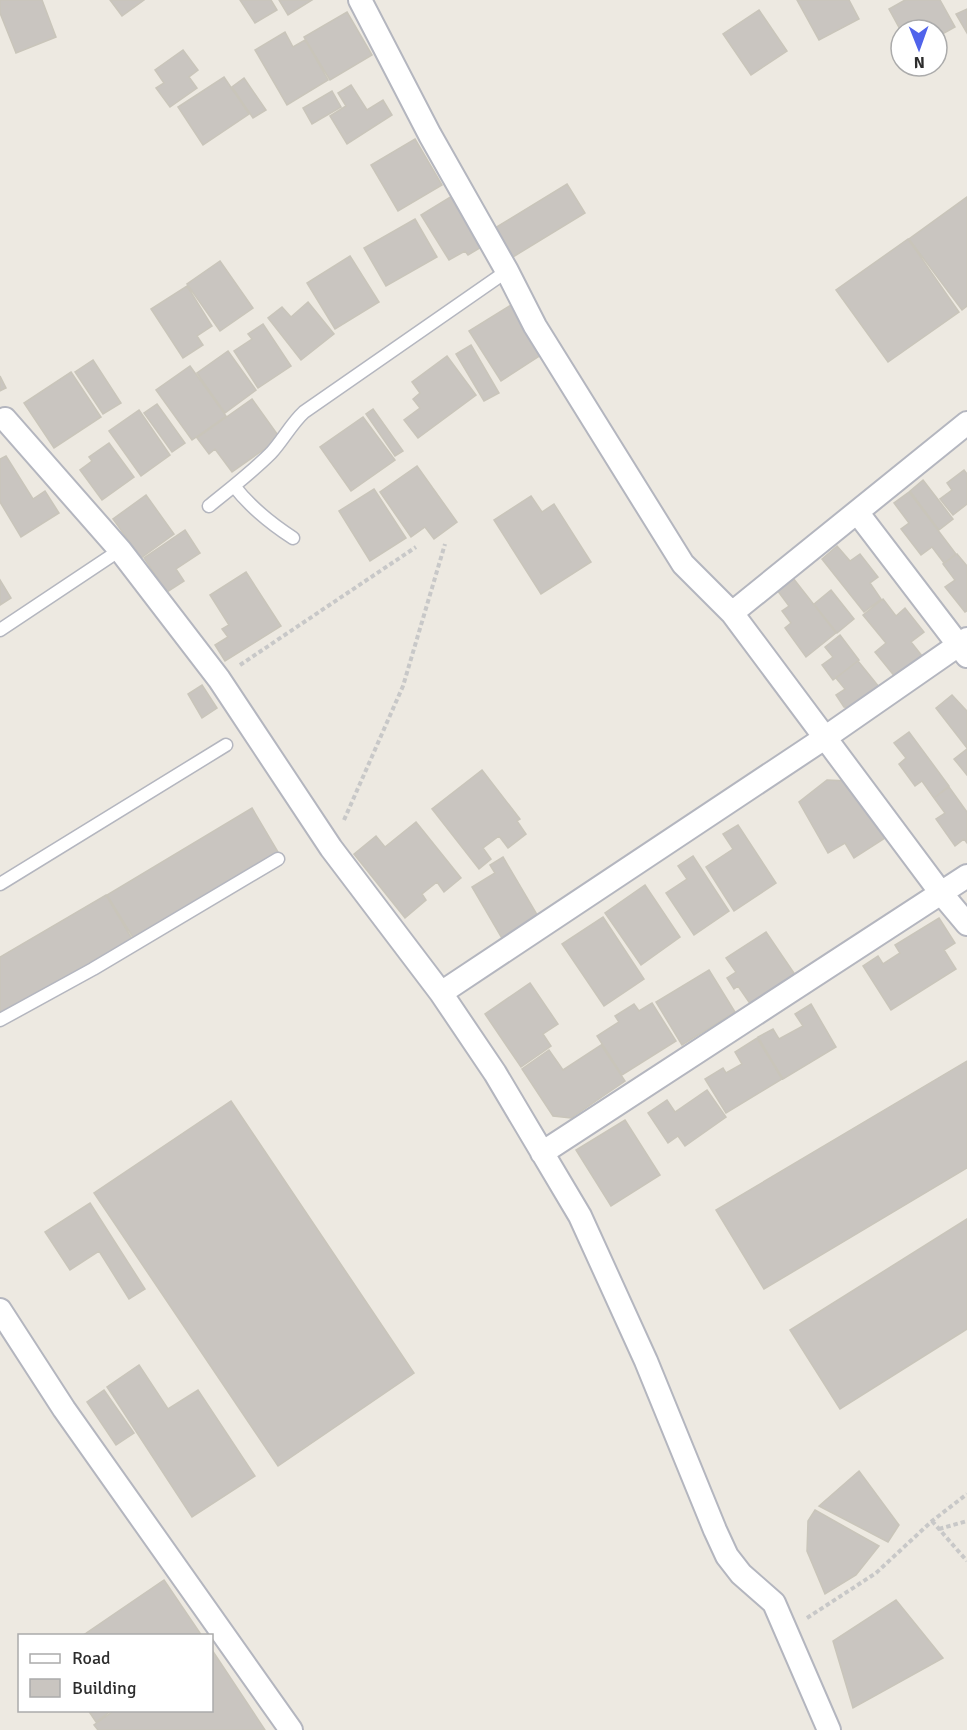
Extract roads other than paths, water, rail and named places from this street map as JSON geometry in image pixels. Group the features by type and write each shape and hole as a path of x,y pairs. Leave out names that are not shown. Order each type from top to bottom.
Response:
{"street":[{"path":"360,0 430,135 507,271 535,326 683,564 732,613 941,893 967,924"},
{"path":"5,419 120,550 219,679 331,848 441,993 495,1073 580,1216 646,1361 715,1530 728,1556 741,1574 774,1603 829,1730"},
{"path":"732,613 967,423"},
{"path":"441,993 964,646 857,512"},
{"path":"542,1153 967,876"},
{"path":"0,1310 64,1409 291,1730"}],"lane":[{"path":"209,506 272,452 290,426 304,412 507,271"},
{"path":"234,486 248,504 270,523 293,538"},
{"path":"0,630 120,550"},
{"path":"0,884 226,745"},
{"path":"0,1020 93,969 278,860"}]}
